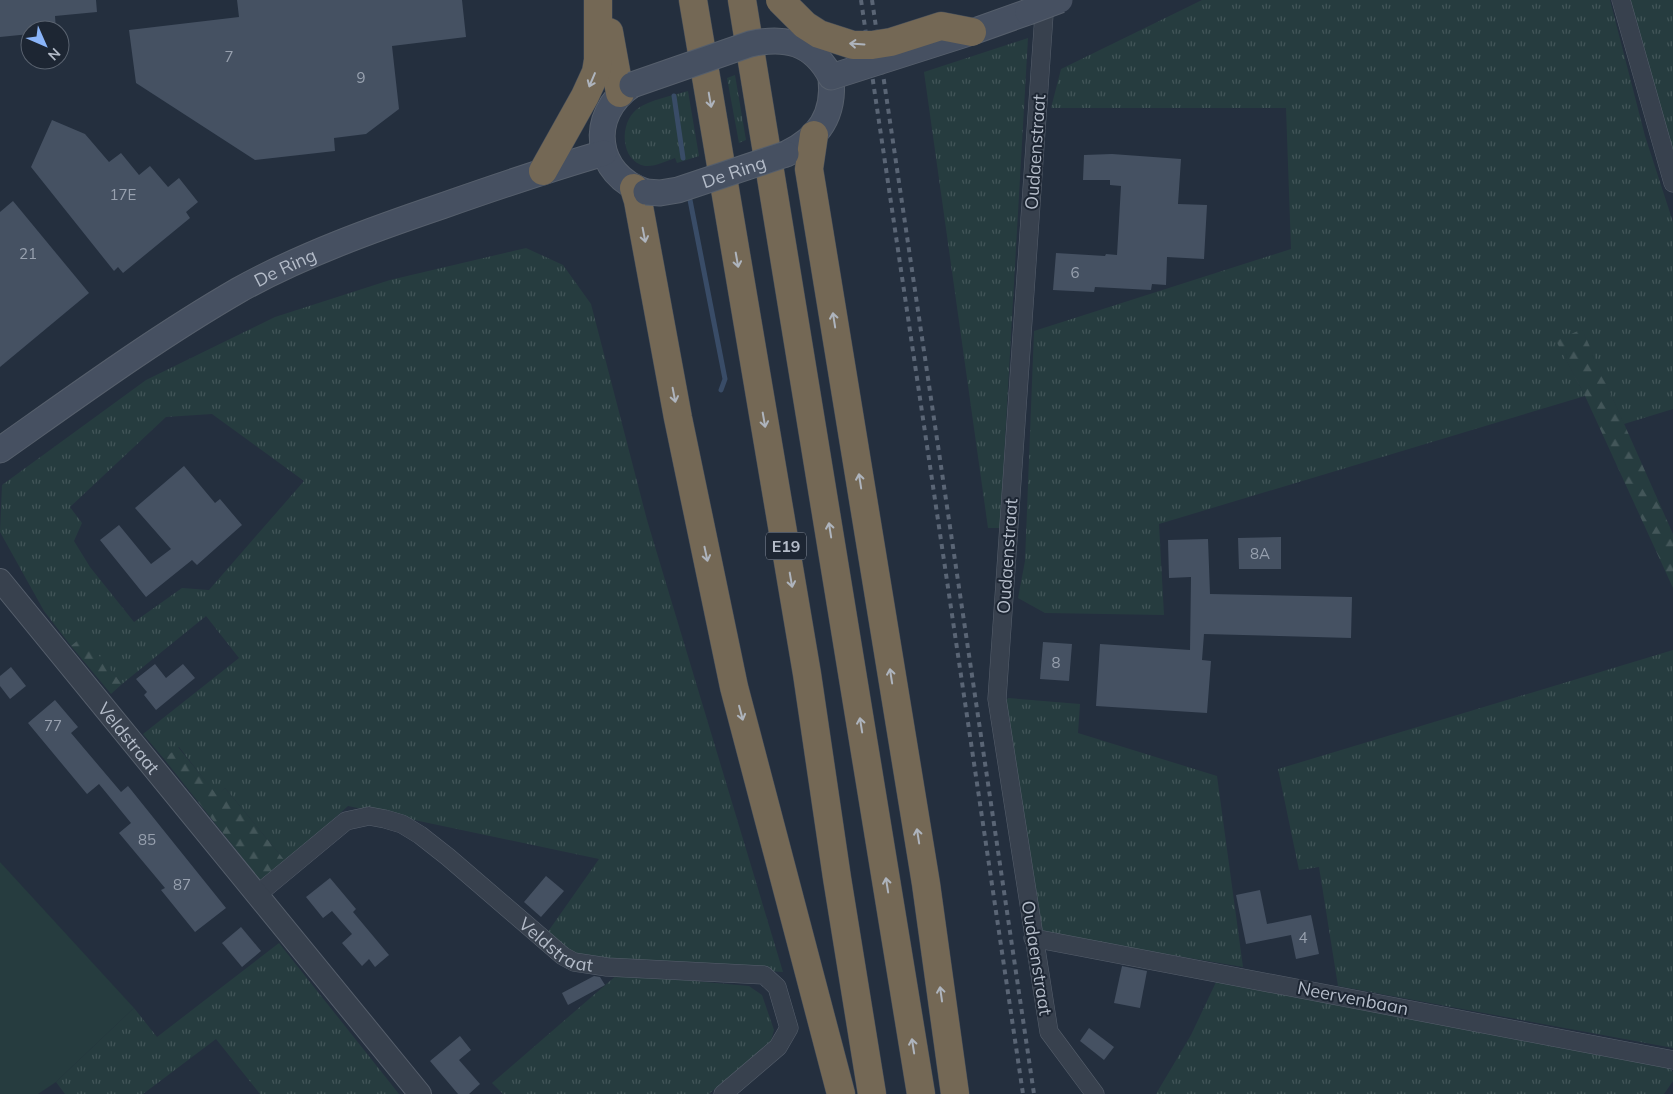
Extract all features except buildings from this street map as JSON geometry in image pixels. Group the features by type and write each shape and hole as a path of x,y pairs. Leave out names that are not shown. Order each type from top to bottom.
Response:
{"highway":[{"path":"598,0 626,89"},
{"path":"543,171 585,96 596,72 598,60 598,0"},
{"name":"E19","path":"693,0 808,674 837,878 872,1094"},
{"name":"E19","path":"742,0 921,1094"},
{"path":"780,0 805,25 819,34 852,45 872,45 891,42 941,26 972,32"},
{"path":"780,0 785,20 824,67"},
{"path":"814,135 809,169 926,884 955,1094"},
{"path":"640,190 638,201 678,418 734,687 841,1094"}],"main road":[{"path":"640,190 613,169 604,153 602,135 605,116 613,101 626,89 750,44 767,40 790,41 824,67 972,32 1037,6 1060,0"},
{"name":"De Ring","path":"640,190 660,193 678,190 786,154 802,145 822,125 829,111 832,94 824,67"},
{"name":"De Ring","path":"0,450 109,372 170,332 241,290 311,255 383,226 543,171 604,153"}],"street":[{"path":"1621,0 1673,183"},
{"name":"Oudaenstraat","path":"1037,6 997,699 1049,1032 1095,1094"},
{"name":"Veldstraat","path":"0,580 420,1094"},
{"name":"Veldstraat","path":"258,894 346,820 369,816 385,818 402,824 420,835 564,956 574,962 607,967 764,975 777,987 789,1028 778,1047 724,1094"},
{"name":"Neervenbaan","path":"1033,938 1673,1060"}],"green space":[{"path":"1202,0 1610,0 1645,136 1673,222 1673,409 1624,424 1582,330 1557,342 1585,396 1159,524 1164,615 1045,613 1018,598 1025,561 1034,331 1291,249 1286,108 1051,108 1061,69"},
{"path":"1628,0 1673,0 1673,152"},
{"path":"1028,38 1000,528 988,528 924,72"},
{"path":"735,75 746,140 739,143 727,78"},
{"path":"688,91 699,156 677,163 675,158 657,165 645,166 637,163 631,157 625,141 627,123 631,115 637,109 649,103"},
{"path":"526,248 563,265 591,304 647,520 783,972 590,961 562,948 547,933 599,859 348,806 286,862 225,788 217,796 179,747 164,759 143,734 239,658 206,616 122,684 83,637 71,646 44,611 0,532 2,485 146,380 275,317 390,280","holes":["212,414 304,481 209,590 182,588 134,622 90,567 74,541 82,523 70,507 166,417"]},
{"path":"1582,329 1673,534 1673,588 1585,396 1556,341"},
{"path":"83,636 122,684 111,694 71,646"},
{"path":"1673,650 1673,1048 1338,986 1319,867 1299,870 1278,769"},
{"path":"1008,698 1080,704 1078,733 1217,776 1243,967 1052,935 1042,931 1038,925 1006,701"},
{"path":"178,747 217,795 225,788 286,862 261,881 164,759"},
{"path":"0,862 134,1008 56,1082 38,1094 0,1094"},
{"path":"279,943 399,1094 260,1094 216,1039 143,1094 65,1094 56,1082 134,1008 157,1037"},
{"path":"618,974 749,986 762,995 774,1030 771,1041 709,1094 503,1094 492,1083"},
{"path":"1217,980 1668,1066 1673,1072 1673,1081 1664,1094 1156,1094 1191,1035"}],"waterway":[{"path":"674,96 683,158"},
{"path":"690,200 725,379 721,390"}],"railway":[{"path":"861,0 1023,1094"},
{"path":"872,0 1034,1094"}]}
